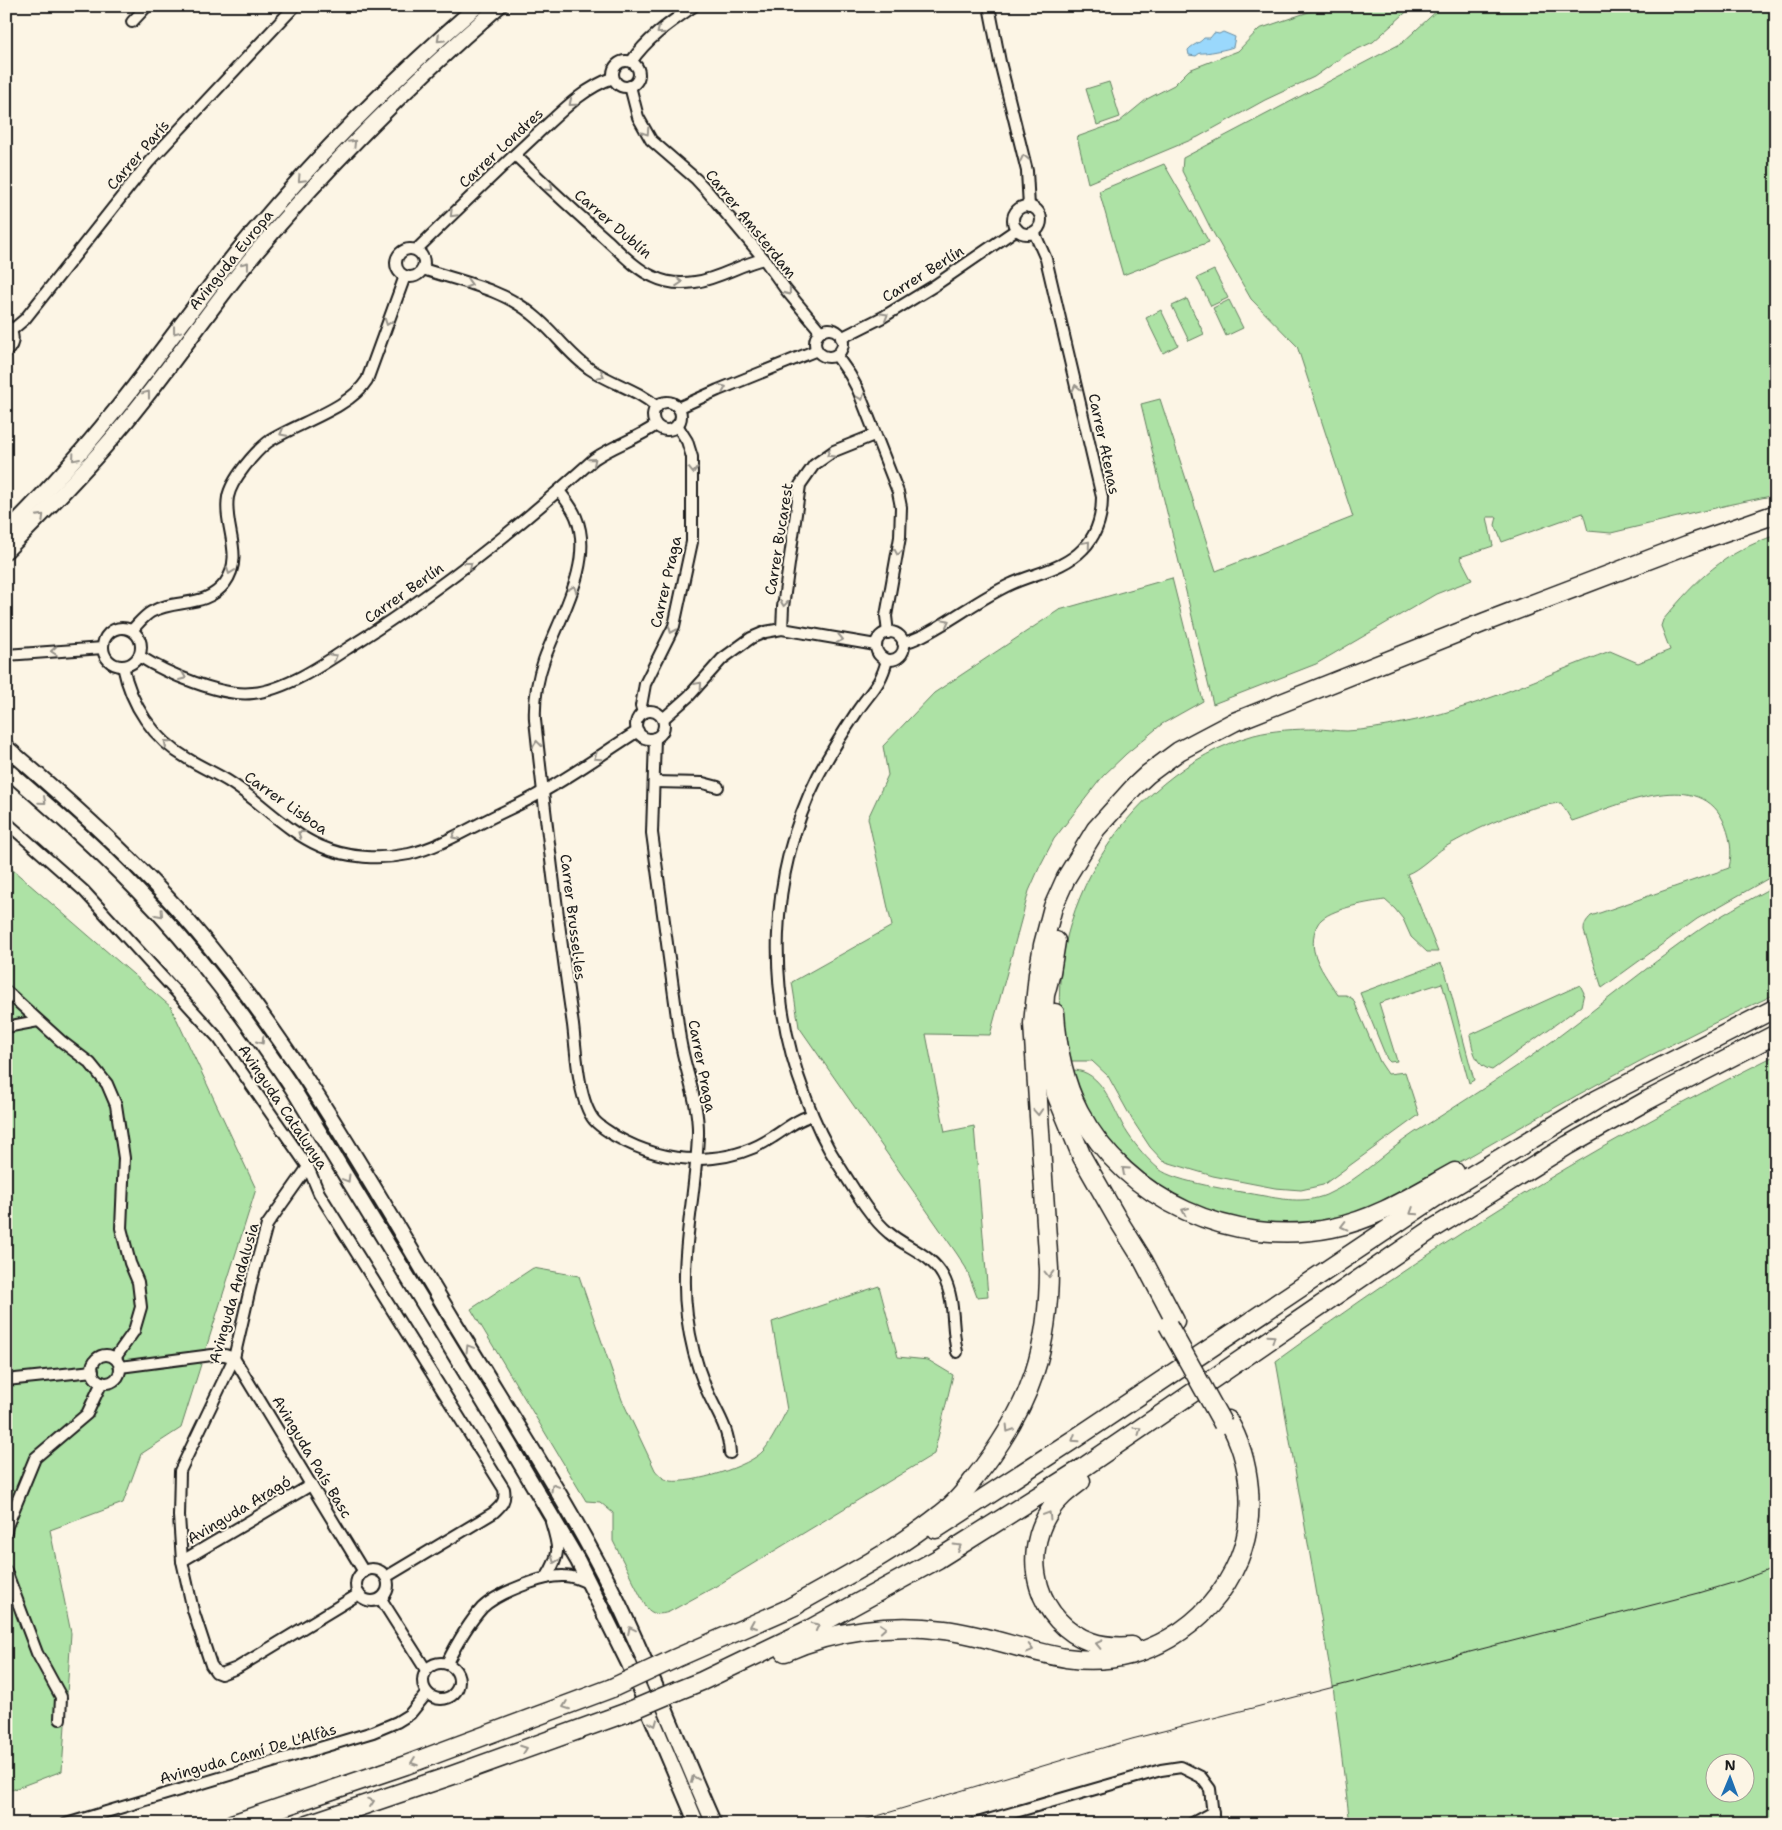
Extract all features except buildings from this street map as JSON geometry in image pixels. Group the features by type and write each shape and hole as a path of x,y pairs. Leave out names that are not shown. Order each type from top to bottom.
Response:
{"highway":[{"path":"702,1681 748,1668 818,1640 861,1630 885,1628 944,1630 983,1637 1066,1658 1122,1657 1168,1640 1203,1614 1223,1590 1234,1571 1245,1539 1250,1509 1248,1477 1238,1441 1225,1422 1172,1323 1081,1168 1056,1113 1045,1075 1037,994 1043,945 1053,907 1066,878 1096,830 1122,799 1148,774 1180,751 1234,722 1485,622 1687,545 1776,514"},
{"path":"1172,1323 1143,1260 1082,1157 1060,1107 1052,1081 1046,1042 1045,995 1063,914 1077,879 1093,851 1110,828 1136,797 1162,774 1199,748 1245,725 1776,525"},
{"path":"1051,972 1057,1034 1064,1072 1080,1112 1099,1143 1134,1178 1177,1208 1232,1227 1275,1232 1306,1232 1331,1229 1362,1221 1386,1211 1667,1054 1737,1020 1776,1006"},
{"path":"786,1610 902,1542 943,1513 971,1483 998,1447 1024,1402 1037,1366 1045,1334 1049,1296 1049,1269 1033,1041 1033,1011 1037,994"},
{"path":"232,1824 406,1765 612,1688 786,1610 916,1541 957,1516 1444,1192 1598,1099 1776,1006"},
{"path":"308,1824 624,1713 702,1681 812,1628 914,1573 1027,1504 1431,1230 1552,1155 1648,1100 1776,1034"},
{"path":"1120,1442 1093,1472 1068,1491 1050,1510 1038,1537 1034,1563 1035,1574 1044,1601 1060,1622 1089,1642 1115,1647 1141,1645 1174,1630 1198,1610 1226,1572 1240,1537 1243,1501 1238,1462 1225,1422"}],"main road":[{"name":"Avinguda Europa","path":"6,532 56,479 114,412 254,232 362,114 430,48 477,6"},
{"name":"Avinguda Europa","path":"6,551 75,481 120,428 243,268 317,181 426,72 499,6"},
{"path":"254,232 266,241"},
{"path":"6,747 96,827 167,897 242,988 284,1045 343,1139 594,1556 643,1655 694,1781 714,1824"},
{"path":"6,769 72,827 138,890 181,938 234,1004 293,1089 547,1507 590,1584 629,1664 697,1824"}],"street":[{"path":"132,22 147,6"},
{"name":"Carrer París","path":"9,327 25,318 150,162 295,6"},
{"path":"631,62 643,46 694,6"},
{"path":"989,6 1000,62 1027,171 1029,206"},
{"path":"623,60 631,62 636,65 639,73 637,81 630,86 622,86 614,82 612,73 615,65 623,60"},
{"name":"Carrer Londres","path":"416,250 515,154 581,95 594,86 613,78"},
{"name":"Carrer Amsterdam","path":"630,86 634,107 646,133 659,148 696,179 764,259 786,290 821,332"},
{"name":"Carrer Dublín","path":"515,154 562,201 618,250 654,277 672,282 695,282 712,278 753,261 764,259"},
{"path":"1029,206 1038,211 1041,220 1039,228 1027,234 1016,229 1014,215 1021,208 1029,206"},
{"name":"Carrer Berlín","path":"841,338 881,318 934,286 1016,229"},
{"name":"Carrer Atenas","path":"903,644 920,638 1010,584 1055,567 1075,557 1098,528 1102,512 1102,497 1046,259 1034,232"},
{"path":"407,249 416,250 423,257 423,269 416,276 405,276 399,272 397,267 399,254 407,249"},
{"path":"423,269 485,289 524,308 546,326 571,353 590,369 640,394 657,407"},
{"path":"132,630 153,611 201,600 214,593 225,582 231,569 234,552 227,506 230,488 259,449 268,442 347,400 361,389 367,380 405,276"},
{"path":"6,352 13,342 9,327"},
{"path":"833,330 841,338 842,349 836,356 826,357 817,350 816,340 821,332 833,330"},
{"path":"678,408 817,350"},
{"path":"836,356 853,380 898,492 901,507 900,536 886,616 888,633"},
{"path":"664,402 668,402 673,403 678,408 681,418 677,425 664,430 656,425 653,417 657,407 664,402"},
{"name":"Carrer Berlín","path":"139,656 154,665 217,690 244,694 276,688 331,659 409,609 489,549 602,453 646,432 656,425"},
{"name":"Carrer Praga","path":"644,713 641,706 644,684 674,626 692,542 692,457 687,441 677,425"},
{"name":"Carrer Bucarest","path":"782,629 783,607 800,485 814,465 828,455 847,445 874,435"},
{"name":"Carrer Brussel·les","path":"559,491 577,518 580,530 581,544 578,575 574,590 544,660 535,694 535,720 564,963 587,1109 594,1120 603,1128 635,1147 656,1154 696,1159 714,1158 745,1151 772,1138 797,1120 812,1115"},
{"path":"121,627 132,630 141,640 142,647 139,656 133,663 123,666 108,661 104,656 103,648 105,637 121,627"},
{"path":"663,719 689,696 722,659 751,638 766,632 782,629 876,645"},
{"path":"888,633 897,635 903,644 903,651 893,660 880,657 876,645 880,636 888,633"},
{"path":"6,655 103,648"},
{"path":"887,660 880,682 851,721 816,779 798,825 789,856 779,917 776,963 779,993 791,1054 812,1115 837,1163 880,1225 894,1237 922,1254 934,1264 944,1277 954,1308 954,1334 957,1352"},
{"name":"Carrer Lisboa","path":"123,666 137,707 155,732 168,745 188,759 234,785 298,833 319,846 356,855 396,856 426,850 543,792 638,731"},
{"path":"647,711 655,712 663,719 664,731 655,738 644,738 638,731 636,722 647,711"},
{"name":"Carrer Praga","path":"655,738 652,833 680,1039 697,1113 696,1159 685,1262 687,1316 701,1375 728,1433 730,1453"},
{"path":"654,782 703,783 718,787"},
{"name":"Avinguda Catalunya","path":"6,822 84,891 219,1039 308,1167 319,1193 504,1489 504,1504 494,1513 386,1578"},
{"path":"6,991 38,1021 90,1063 106,1084 116,1105 122,1138 124,1166 121,1228 125,1248 138,1282 141,1307 134,1331 115,1358"},
{"path":"6,1027 38,1021"},
{"name":"Avinguda Andalusia","path":"308,1167 267,1225 234,1358 180,1471 179,1516 182,1561 193,1610 211,1665 216,1672 221,1674 228,1672 359,1594"},
{"path":"107,1355 115,1358 120,1367 119,1375 116,1379 108,1383 96,1378 93,1371 93,1364 98,1357 107,1355"},
{"path":"120,1367 212,1355 225,1355 234,1358"},
{"name":"Avinguda País Basc","path":"234,1358 364,1572"},
{"path":"6,1380 93,1371"},
{"path":"6,1532 35,1458 84,1418 94,1403 102,1382"},
{"name":"Avinguda Aragó","path":"182,1561 311,1485"},
{"path":"546,1578 554,1566 558,1551 547,1507"},
{"path":"376,1570 386,1578 388,1590 381,1599 377,1601 366,1600 359,1594 356,1583 364,1572 376,1570"},
{"path":"6,1571 37,1653 61,1697 60,1719"},
{"path":"447,1664 464,1629 484,1606 512,1590 546,1578 564,1576 578,1578 590,1584"},
{"path":"381,1599 426,1670"},
{"path":"435,1663 447,1664 456,1671 459,1683 458,1689 449,1698 437,1699 427,1693 422,1682 426,1670 435,1663"},
{"name":"Avinguda Camí De L'Alfàs","path":"66,1824 373,1732 397,1722 410,1714 427,1693"},
{"path":"974,1824 1161,1770 1181,1768 1201,1777 1210,1789 1214,1824"},
{"path":"1191,1824 1213,1812"}],"green space":[{"path":"1326,6 1413,6 1373,42 1347,54 1314,77 1265,100 1198,137 1088,183 1077,137 1119,122 1147,99 1174,85 1189,70 1238,51 1259,29"},
{"path":"1442,6 1776,6 1776,495 1611,533 1588,531 1583,513 1502,542 1495,525 1497,517 1487,517 1493,546 1460,557 1472,580 1436,594 1316,664 1213,704 1141,404 1160,399 1216,571 1353,517 1297,346 1251,299 1210,227 1182,171 1183,158 1402,43"},
{"path":"1109,82 1120,117 1097,125 1086,89"},
{"path":"1164,164 1209,242 1123,275 1099,191"},
{"path":"1214,270 1228,298 1211,306 1197,278"},
{"path":"1187,299 1204,334 1189,341 1172,306"},
{"path":"1229,300 1243,328 1226,336 1213,308"},
{"path":"1161,310 1178,345 1163,353 1146,318"},
{"path":"1776,535 1776,874 1697,919 1602,988 1584,931 1584,926 1591,916 1729,868 1731,849 1727,831 1723,820 1711,804 1694,796 1674,793 1653,795 1572,821 1561,803 1546,805 1531,808 1501,819 1445,847 1407,874 1438,952 1427,952 1411,937 1403,919 1385,900 1343,909 1322,919 1315,929 1313,943 1318,963 1338,995 1346,995 1353,999 1380,1062 1388,1074 1405,1072 1419,1115 1323,1185 1301,1190 1275,1188 1213,1176 1163,1161 1150,1147 1133,1121 1108,1076 1092,1061 1068,1061 1060,1010 1062,959 1075,909 1097,862 1127,820 1164,783 1207,754 1254,735 1293,730 1361,730 1428,717 1507,692 1610,651 1638,663 1670,650 1661,626 1663,620 1700,579 1741,550"},
{"path":"1172,578 1203,701 1162,724 1126,754 1103,776 1054,839 1029,891 990,1035 926,1034 945,1132 974,1126 988,1296 977,1297 966,1268 957,1254 799,1027 792,982 892,926 868,818 888,775 883,746 934,693 1059,610"},
{"path":"6,864 171,1007 256,1189 181,1428 141,1454 123,1503 50,1530 71,1633 62,1771 6,1792"},
{"path":"1776,885 1776,994 1638,1062 1421,1183 1372,1208 1332,1221 1299,1225 1265,1224 1233,1218 1202,1208 1172,1193 1145,1174 1120,1152 1099,1126 1071,1070 1092,1076 1100,1084 1128,1134 1142,1153 1167,1174 1206,1185 1276,1198 1301,1200 1318,1198 1349,1182 1414,1133 1537,1052 1701,929 1732,909"},
{"path":"1441,963 1446,974 1474,1080 1469,1083 1442,983 1379,1003 1397,1061 1390,1062 1387,1059 1360,993"},
{"path":"1580,985 1584,993 1581,1006 1492,1070 1486,1068 1478,1061 1470,1035"},
{"path":"1776,1055 1776,1824 1350,1824 1333,1686 1276,1361 1331,1321 1501,1208 1602,1147"},
{"path":"533,1268 579,1276 622,1400 655,1470 665,1479 670,1481 692,1480 720,1473 757,1456 767,1446 787,1410 772,1322 879,1286 898,1357 928,1360 953,1375 934,1454 718,1585 669,1612 654,1613 646,1607 613,1541 613,1513 600,1502 586,1501 471,1309"}],"water":[{"path":"1223,32 1235,37 1233,47 1200,53 1196,56 1189,55 1188,50 1192,46 1204,38 1210,38 1214,33 1219,34"}],"tram line":[{"path":"851,1824 1132,1739 1699,1593 1776,1567"}]}
